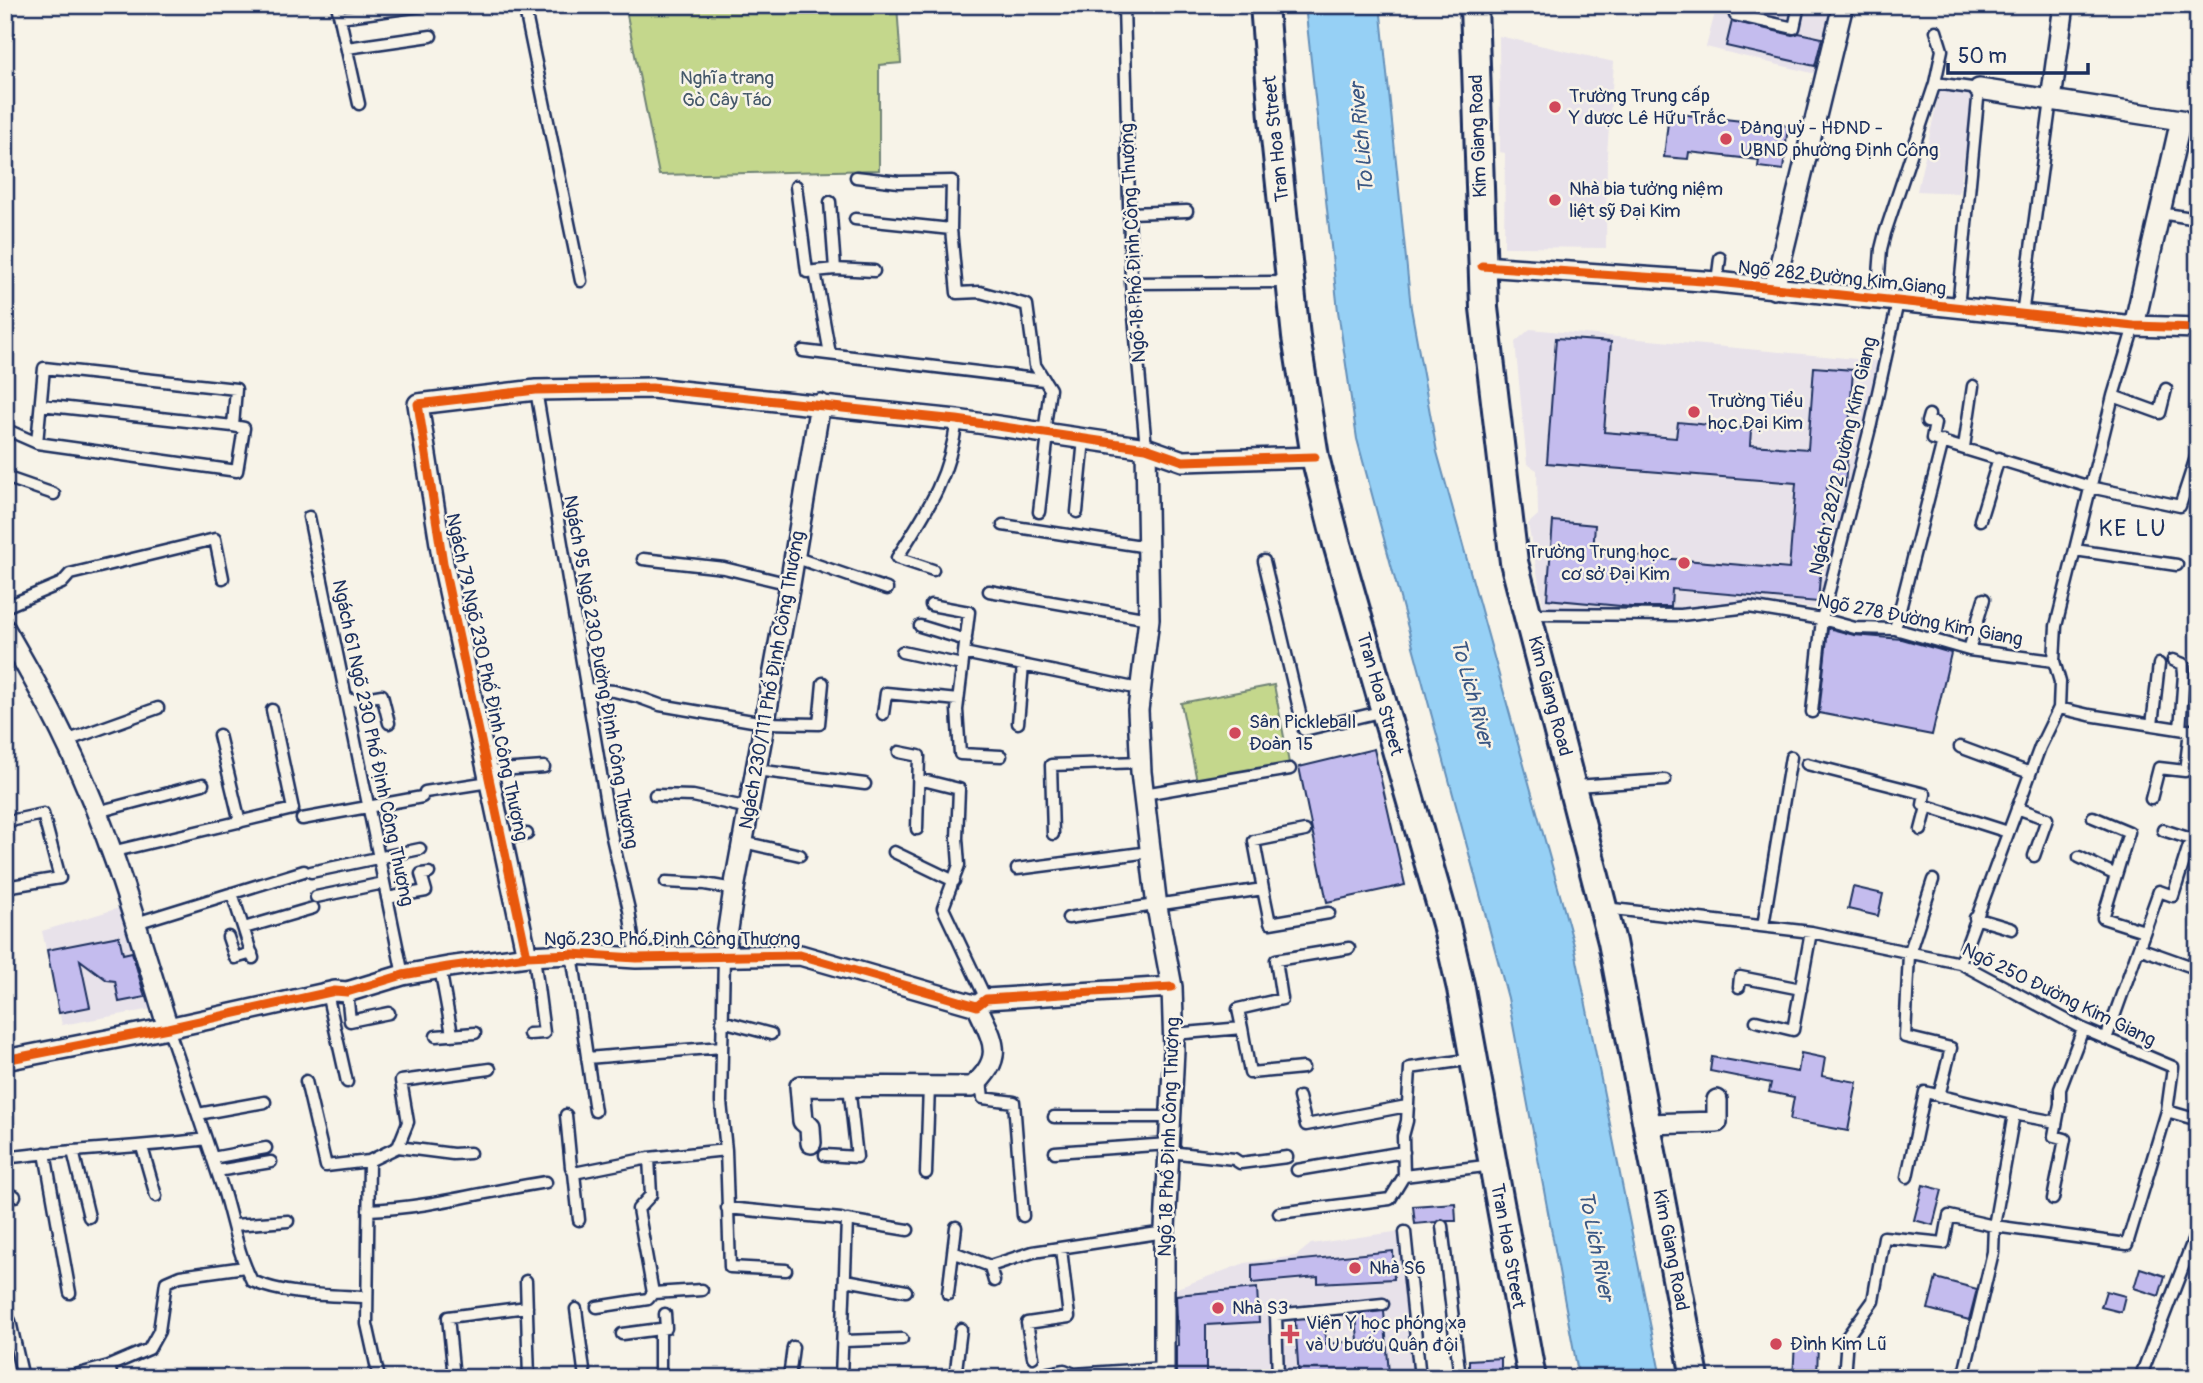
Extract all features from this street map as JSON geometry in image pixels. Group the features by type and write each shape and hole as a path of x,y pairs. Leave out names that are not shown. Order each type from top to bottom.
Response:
{"main road":[{"name":"Tran Hoa Street","path":"1264,5 1296,338 1315,457 1337,544 1446,924 1532,1378"},
{"name":"Kim Giang Road","path":"1475,5 1484,308 1514,562 1604,908 1695,1378"}],"street":[{"path":"1774,289 1843,5"},
{"path":"2051,100 2064,5"},
{"path":"1979,89 2181,120 2134,326"},
{"name":"Ngõ 282 Đường Kim Giang","path":"1482,266 1717,282 2134,326 2198,328"},
{"path":"536,390 652,388 820,404 957,420 1146,448 1183,461 1315,457"},
{"name":"Ngách 79 Ngõ 230 Phố Định Công Thượng","path":"530,956 501,838 443,563 418,404 536,390"},
{"name":"Ngách 230/111 Phố Định Công Thượng","path":"724,956 820,404"},
{"name":"Ngõ 18 Phố Định Công Thượng","path":"1146,448 1149,619 1139,689 1141,762 1157,907 1172,987 1174,1034 1165,1232 1164,1373"},
{"path":"5,629 66,741 97,813 168,1028"},
{"name":"Ngõ 230 Phố Định Công Thượng","path":"5,1060 327,993 346,992 403,975 530,956 572,954 636,958 800,955 982,1002 1172,987"},
{"path":"818,1149 810,1127 803,1121 800,1086 972,1087 981,1080 995,1056 995,1044 982,1002"},
{"path":"1647,1124 1717,1122 1717,1100"}],"lane":[{"path":"337,5 359,104"},
{"path":"524,5 581,281"},
{"name":"Ngõ 18 Phố Định Công Thượng","path":"1124,5 1131,283 1146,448"},
{"path":"1735,15 1794,28 1799,5"},
{"path":"340,17 421,6"},
{"path":"1877,300 1885,233 1935,83 1942,50 1936,31"},
{"path":"347,48 431,36"},
{"path":"1935,83 1979,89 1958,309"},
{"path":"2022,315 2051,100"},
{"path":"856,177 899,182 952,181 951,229 957,293 980,292 1027,304 1035,365 1050,389 1039,512"},
{"path":"796,186 807,272 835,269 874,271"},
{"path":"830,202 835,269"},
{"path":"1129,213 1187,211"},
{"path":"2160,213 2198,219"},
{"path":"855,219 951,229"},
{"path":"1717,282 1720,258"},
{"path":"815,271 830,354"},
{"path":"1131,283 1290,282"},
{"name":"Ngách 282/2 Đường Kim Giang","path":"1812,712 1822,619 1871,424 1898,302"},
{"path":"1960,963 2030,773 2059,708 2060,682 2054,662 2056,626 2113,396 2134,326"},
{"path":"803,351 1044,380"},
{"path":"37,443 44,368 236,389 233,426"},
{"path":"1964,447 1973,386"},
{"path":"2113,396 2160,414 2166,389"},
{"name":"Ngách 95 Ngõ 230 Đường Định Công Thượng","path":"536,390 611,834 629,910 636,958"},
{"path":"5,429 37,443 237,471 244,428 41,405"},
{"path":"1929,415 1927,422 1935,424 1932,439 2090,487 2180,506 2193,484 2198,451"},
{"path":"933,570 897,558 939,489 953,450 957,420"},
{"path":"1077,512 1084,439"},
{"path":"1895,629 1943,441"},
{"path":"1980,520 1999,458"},
{"path":"5,477 54,494"},
{"name":"Ngách 61 Ngõ 230 Phố Định Công Thượng","path":"309,517 403,975"},
{"path":"1003,525 1148,547"},
{"path":"5,607 62,583 70,574 215,539 222,579"},
{"path":"2075,550 2177,565"},
{"path":"794,557 887,589"},
{"path":"643,559 724,568 790,584"},
{"path":"1264,561 1304,730 1385,711"},
{"path":"989,591 1149,619"},
{"path":"1969,650 1984,597"},
{"path":"930,606 969,612 958,701 960,754 1001,756"},
{"name":"Ngõ 278 Đường Kim Giang","path":"1528,614 1681,614 1749,607 1822,619 1855,628 1895,629 1969,650 2054,662"},
{"path":"920,626 966,640"},
{"path":"902,652 962,665"},
{"path":"964,653 1139,689"},
{"path":"2151,799 2159,768 2185,771 2189,730 2183,664 2173,660"},
{"path":"2152,724 2159,664"},
{"path":"1018,723 1023,665"},
{"path":"588,690 614,691 660,705 764,723 819,724 823,683"},
{"path":"883,713 886,693 958,701"},
{"path":"347,701 382,695 389,723"},
{"path":"66,741 158,708"},
{"path":"2059,708 2189,730"},
{"path":"111,852 293,809 272,710"},
{"path":"219,735 240,822"},
{"path":"1960,747 2030,773"},
{"path":"899,752 919,756 917,829"},
{"path":"1763,926 1791,757"},
{"path":"1053,834 1051,765 1141,762"},
{"path":"1807,764 1925,794 1923,805 1927,807 2008,832"},
{"path":"302,819 369,807 488,776 544,766"},
{"path":"1144,794 1290,769"},
{"path":"756,770 865,784"},
{"path":"919,779 959,789 959,865 943,908 982,1002"},
{"path":"1573,786 1665,780"},
{"path":"97,813 203,784"},
{"path":"655,795 693,796 749,808"},
{"path":"1922,830 1927,807"},
{"path":"2017,808 2047,820 2034,856"},
{"path":"5,822 43,814 60,878 5,887"},
{"path":"2093,817 2129,832 2103,918 2144,931"},
{"path":"2106,1039 2158,891 2173,896 2191,839 2163,830"},
{"path":"1305,831 1254,841 1270,923 1329,913"},
{"path":"501,838 527,834"},
{"path":"743,842 800,855"},
{"path":"135,923 308,872 419,849"},
{"path":"894,852 954,881"},
{"path":"1017,869 1150,852"},
{"path":"2079,857 2116,875"},
{"path":"387,898 426,891 421,874 429,873"},
{"path":"1933,880 1909,954 1905,1037 1951,1048 1940,1096"},
{"path":"666,882 734,889"},
{"path":"244,928 314,902 384,883"},
{"path":"1068,918 1157,907 1263,889"},
{"path":"228,937 235,958 252,956 232,893"},
{"name":"Ngõ 250 Đường Kim Giang","path":"1604,908 1811,932 1960,963 2083,1029 2174,1067 2166,1111"},
{"path":"1975,918 2012,929"},
{"path":"1756,1020 1793,1030 1811,932"},
{"path":"1303,1068 1250,1073 1238,1009 1282,999 1276,960 1349,948"},
{"path":"2139,948 2198,969"},
{"path":"572,954 595,1111"},
{"path":"529,1034 544,1033 530,956"},
{"path":"724,956 721,1102 726,1150 730,1267 786,1270"},
{"path":"440,968 452,1034"},
{"path":"1739,987 1740,977 1801,989"},
{"path":"346,992 350,1021 389,1013"},
{"path":"327,993 347,1082"},
{"path":"722,1021 771,1034"},
{"path":"168,1028 234,1225 245,1267 252,1281 268,1288 303,1293 366,1297"},
{"path":"1174,1034 1242,1028"},
{"path":"2053,1199 2065,1139 2054,1136 2060,1089 2083,1029"},
{"path":"436,1035 475,1033"},
{"path":"587,1058 722,1047"},
{"path":"1279,1213 1390,1199 1404,1175 1403,1136 1407,1121 1409,1068 1473,1059"},
{"path":"398,1147 408,1122 401,1081 490,1069"},
{"path":"981,1080 984,1098 1014,1102 1023,1216"},
{"path":"306,1081 327,1166 369,1161 398,1147 453,1154 470,1153"},
{"path":"818,1149 857,1157 849,1085"},
{"path":"926,1173 929,1086"},
{"path":"1907,1177 1925,1092 2056,1122"},
{"path":"1298,1097 1306,1125 1407,1106"},
{"path":"198,1114 265,1102"},
{"path":"1844,1378 1847,1337 1873,1301 1884,1237 1944,1243 1948,1216 1994,1226 2127,1244 2166,1111 2198,1120"},
{"path":"1963,1378 1993,1252 1994,1226 2014,1114"},
{"path":"566,1115 579,1220"},
{"path":"1054,1117 1171,1117"},
{"path":"5,1158 206,1139"},
{"path":"142,1147 156,1196"},
{"path":"212,1158 266,1148"},
{"path":"1055,1152 1169,1148 1234,1159 1240,1163 1287,1157"},
{"path":"574,1173 649,1158 726,1150"},
{"path":"73,1151 89,1217"},
{"path":"1297,1170 1404,1152"},
{"path":"46,1153 70,1293"},
{"path":"649,1158 652,1195 638,1209 653,1293"},
{"path":"369,1161 366,1297 368,1324 379,1378"},
{"path":"216,1171 271,1162"},
{"path":"1404,1175 1493,1165"},
{"path":"368,1210 396,1209 546,1182"},
{"path":"727,1208 841,1219"},
{"path":"841,1378 847,1220 908,1230"},
{"path":"234,1225 288,1221"},
{"path":"1443,1226 1460,1378"},
{"path":"948,1294 956,1227"},
{"path":"2140,1378 2198,1228"},
{"path":"953,1252 990,1266 1033,1252 1165,1232"},
{"path":"1405,1232 1420,1378"},
{"path":"1033,1357 1027,1323 1069,1317 1061,1248"},
{"path":"990,1266 994,1281"},
{"path":"64,1378 109,1366 149,1349 159,1331 166,1282 180,1276 245,1267"},
{"path":"846,1280 906,1291"},
{"path":"526,1281 529,1378"},
{"path":"597,1307 648,1299 653,1293 702,1290"},
{"path":"1278,1378 1276,1315 1383,1304"},
{"path":"454,1378 448,1317 527,1307"},
{"path":"576,1309 584,1378"},
{"path":"622,1334 666,1328 665,1314"},
{"path":"10,1321 23,1378"},
{"path":"660,1329 660,1378"},
{"path":"955,1378 961,1329"},
{"path":"844,1341 902,1339"},
{"path":"789,1378 793,1347"},
{"path":"109,1366 112,1378"},
{"path":"1038,1375 1064,1370 1074,1374 1164,1373"}],"shaded area":[{"path":"1717,5 1837,5 1820,75 1706,47"},
{"path":"1499,36 1614,62 1607,154 1606,248 1504,247 1505,153 1500,152"},
{"path":"1940,89 1974,95 1959,193 1917,191"},
{"path":"1530,329 1878,361 1822,609 1768,602 1719,603 1671,611 1544,610 1528,524 1538,515 1537,470 1527,464 1515,342"},
{"path":"126,906 163,1007 62,1025 42,931"},
{"name":"Viện Y học phóng xạ và U bướu Quân đội","path":"1401,1231 1416,1378 1169,1378 1169,1291 1245,1263 1296,1256 1311,1244"}],"green space":[{"name":"Nghĩa trang Gò Cây Táo","path":"625,5 897,5 901,63 879,65 879,170 659,175"},
{"name":"Sân Pickleball Đoàn 15","path":"1274,685 1289,763 1197,781 1181,703"}],"water":[{"name":"To Lich River","path":"1305,5 1380,5 1411,308 1437,452 1574,945 1661,1378 1579,1378 1508,998 1357,439 1338,311"}],"building":[{"path":"1732,21 1792,35 1799,33 1822,38 1815,66 1726,46"},
{"name":"Đảng uỷ - HĐND - UBND phường Định Công","path":"1669,113 1788,126 1783,170 1758,167 1759,160 1689,152 1688,159 1664,157"},
{"path":"1556,338 1611,342 1604,432 1676,438 1678,422 1751,429 1750,445 1808,449 1814,367 1853,370 1845,487 1827,486 1818,602 1672,589 1671,607 1631,607 1547,599 1553,521 1595,525 1593,552 1789,569 1796,483 1547,463"},
{"path":"1828,628 1854,635 1902,639 1951,653 1932,735 1819,713"},
{"path":"1374,749 1405,885 1327,902 1299,767"},
{"path":"1853,887 1883,894 1878,916 1848,909"},
{"path":"119,936 123,954 132,952 145,997 119,1002 115,981 107,980 80,960 90,1007 59,1013 47,950"},
{"path":"1801,1053 1825,1058 1822,1076 1857,1082 1848,1131 1790,1120 1794,1097 1769,1092 1771,1083 1710,1071 1712,1057 1798,1072"},
{"path":"1923,1185 1942,1190 1933,1225 1914,1220"},
{"path":"1455,1203 1456,1221 1442,1219 1415,1224 1413,1206"},
{"name":"Nhà S6","path":"1393,1251 1394,1279 1318,1283 1318,1277 1252,1283 1252,1265"},
{"path":"2140,1268 2165,1276 2159,1296 2134,1288"},
{"path":"1936,1278 1977,1289 1969,1320 1928,1309"},
{"name":"Nhà S3","path":"1257,1288 1259,1322 1206,1325 1206,1378 1176,1378 1176,1295"},
{"path":"2106,1291 2125,1296 2121,1312 2101,1307"},
{"path":"1384,1311 1389,1374 1299,1378 1295,1320 1324,1318 1326,1344 1358,1341 1356,1314"},
{"path":"1795,1342 1818,1344 1817,1378 1793,1378"},
{"path":"1501,1358 1501,1373 1469,1374 1469,1360"}],"cycle path":[{"path":"1482,266 1717,282 2134,326 2198,328"},
{"path":"527,956 443,563 418,404 536,390 652,388 957,420 1146,448 1183,461 1315,457"},
{"path":"5,1060 335,991 347,992 403,975 527,956 572,954 636,958 800,955 977,1006 986,999 1172,987"}],"place":[{"name":"Trường Trung cấp Y dược Lê Hữu Trắc","path":"1555,107"},
{"name":"Đảng uỷ - HĐND - UBND phường Định Công","path":"1726,139"},
{"name":"Nhà bia tưởng niệm liệt sỹ Đại Kim","path":"1555,200"},
{"name":"Trường Tiểu học Đại Kim","path":"1694,412"},
{"name":"Trường Trung học cơ sở Đại Kim","path":"1684,563"},
{"name":"Sân Pickleball Đoàn 15","path":"1235,733"},
{"name":"Nhà S6","path":"1355,1268"},
{"name":"Nhà S3","path":"1218,1308"},
{"name":"Viện Y học phóng xạ và U bướu Quân đội","path":"1290,1334"},
{"name":"Đình Kim Lũ","path":"1776,1344"}],"district":[{"name":"KE LU","path":"2133,528"}]}
